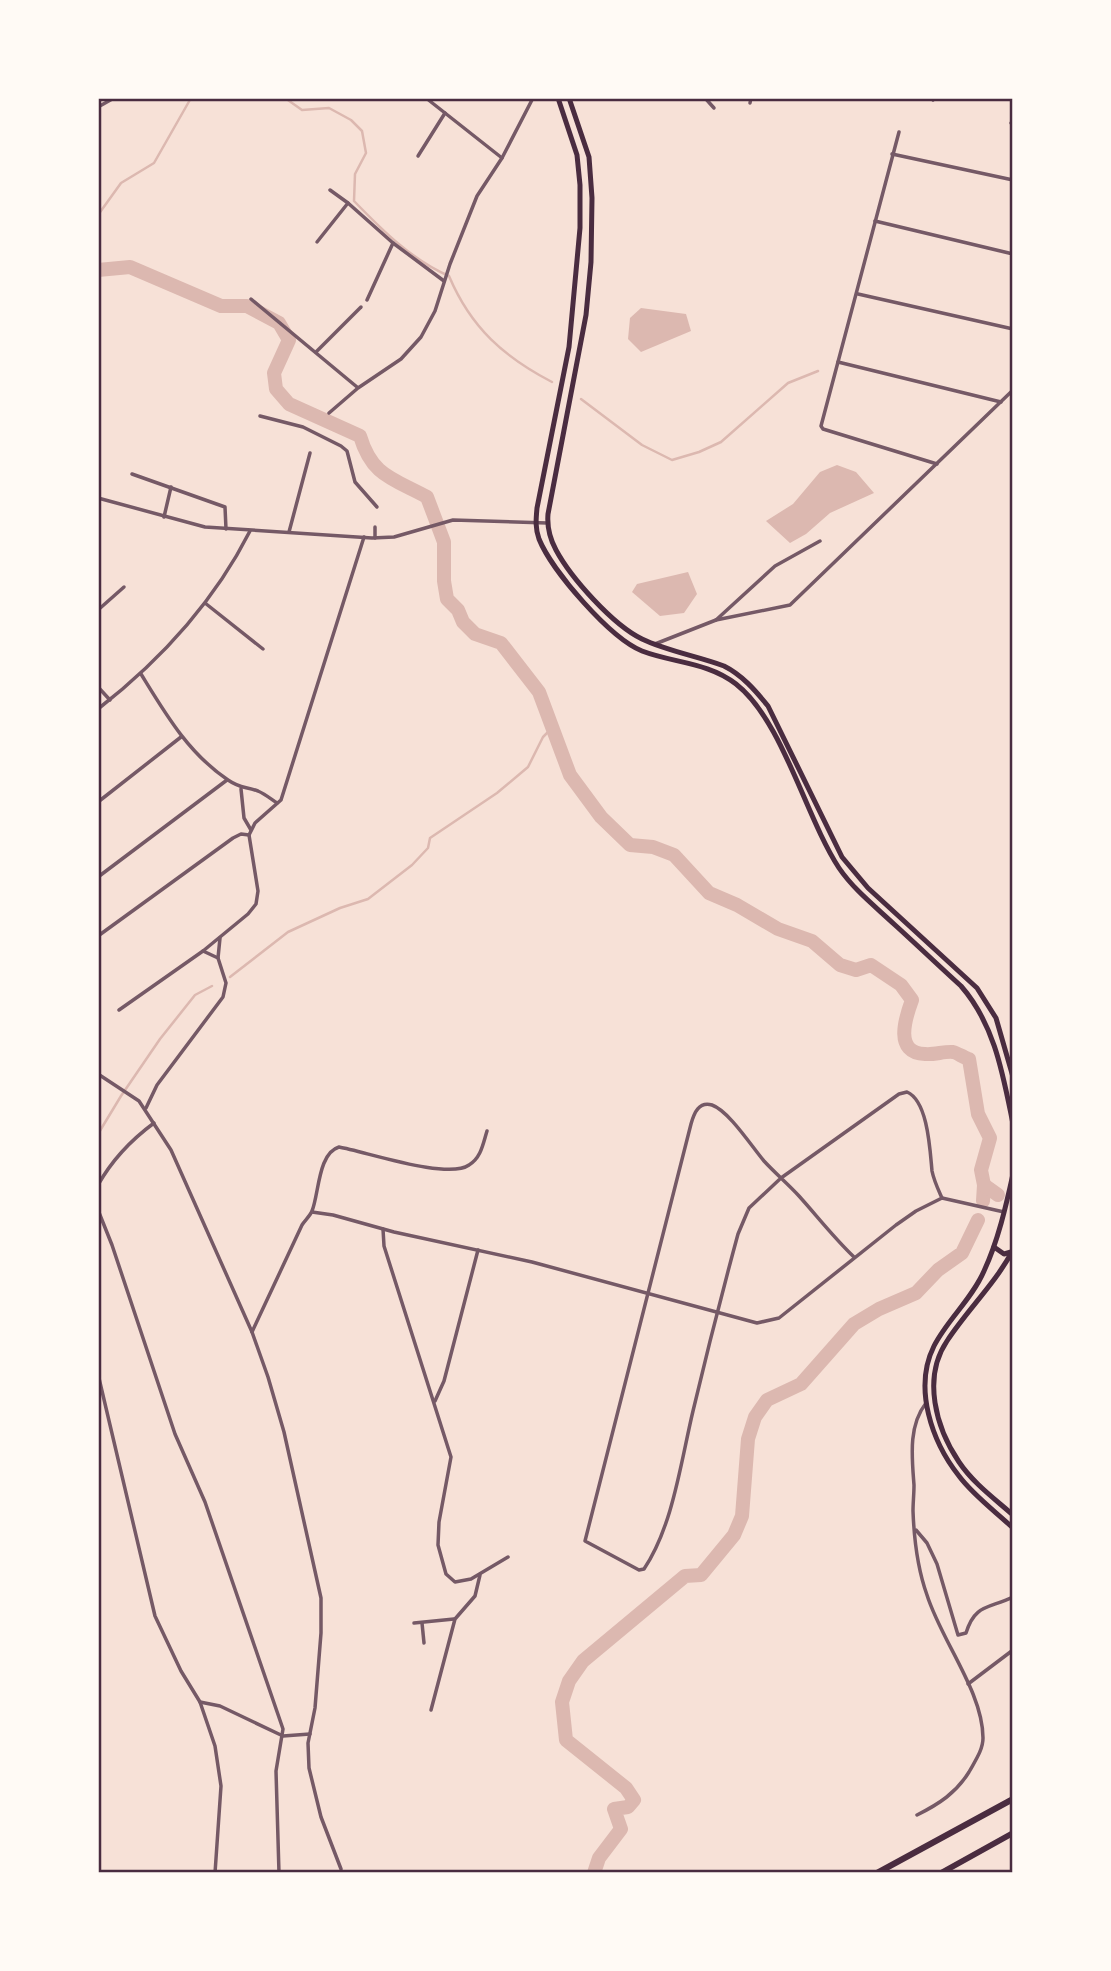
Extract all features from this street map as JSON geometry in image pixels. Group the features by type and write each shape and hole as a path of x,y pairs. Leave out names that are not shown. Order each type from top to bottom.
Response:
{"highway":[{"path":"877,1873 1013,1799"},
{"path":"941,1873 1013,1833"}],"main road":[{"path":"558,98 578,155 580,228 569,347 535,522 539,538 551,560 601,622 615,635 641,650 702,666 724,676 756,704 772,729 823,839 842,872 859,892 976,1003 993,1039 1013,1124"},
{"path":"569,98 589,157 592,198 591,262 586,315 556,460 547,523 556,551 596,601 622,627 655,644 724,666 734,671 758,693 768,706 842,857 868,888 977,988 996,1018 1013,1077"},
{"path":"1013,1174 1011,1191 984,1273 935,1344 927,1371 926,1403 938,1440 959,1476 1013,1528"},
{"path":"994,1247 1004,1254 1012,1251"},
{"path":"1012,1251 999,1275 941,1351 933,1385 934,1401 941,1424 960,1463 1013,1514"}],"street":[{"path":"98,107 114,98"},
{"path":"426,98 502,158"},
{"path":"330,413 358,388 394,364 419,340 435,311 477,196 502,158 533,98"},
{"path":"705,98 714,108"},
{"path":"418,156 446,113"},
{"path":"899,132 821,426 822,429 937,464"},
{"path":"892,154 1013,180"},
{"path":"330,190 348,202 393,243 444,281"},
{"path":"317,242 348,202"},
{"path":"875,221 1013,254"},
{"path":"366,300 393,243"},
{"path":"857,294 1013,329"},
{"path":"251,299 358,388"},
{"path":"316,352 361,307"},
{"path":"838,362 1001,402"},
{"path":"655,644 716,620 790,605 1013,390"},
{"path":"260,416 303,427 341,446 346,451 355,482 377,507"},
{"path":"289,532 310,453"},
{"path":"132,474 225,508 226,529"},
{"path":"164,517 171,487"},
{"path":"98,498 205,527 375,538 394,537 438,523 464,519 547,523"},
{"path":"375,527 375,538"},
{"path":"98,709 141,674 180,634 233,562 250,531"},
{"path":"98,936 233,838 250,832 285,793 364,537"},
{"path":"716,620 775,566 820,541"},
{"path":"98,610 124,587"},
{"path":"205,603 262,649"},
{"path":"141,674 181,737 226,779 241,789 258,792 277,804"},
{"path":"98,687 110,700"},
{"path":"98,802 181,737"},
{"path":"98,877 226,779"},
{"path":"119,1010 220,938 253,910 258,899 254,858 250,832 244,818 241,789"},
{"path":"146,1108 157,1085 223,997 226,978 218,958 220,938"},
{"path":"202,951 218,958"},
{"path":"98,1074 146,1108 182,1173 266,1370 284,1432 321,1598 321,1633 308,1753 321,1817 341,1869"},
{"path":"854,1257 781,1178 724,1114 711,1104 700,1106 693,1117 646,1294 585,1541 642,1570 652,1556 663,1529 743,1218 749,1208 781,1178 899,1094 907,1092 917,1099 924,1116 935,1182 942,1198"},
{"path":"98,1185 122,1152 154,1123"},
{"path":"252,1332 302,1225 312,1212 317,1188 330,1152 336,1148 421,1166 457,1170 468,1166 477,1158 487,1131"},
{"path":"312,1212 532,1262 757,1323 779,1318 916,1211 942,1198 1004,1212"},
{"path":"98,1210 175,1433 205,1502 283,1728 276,1771 279,1873"},
{"path":"383,1229 384,1246 451,1457 439,1522 440,1559 446,1574 455,1582 464,1582 508,1557"},
{"path":"434,1403 444,1381 478,1250"},
{"path":"98,1374 155,1616 181,1671 200,1702 215,1746 220,1772 215,1873"},
{"path":"917,1815 940,1803 955,1791 980,1751 983,1740 981,1719 968,1684 927,1597 915,1528 912,1443 917,1419 926,1403"},
{"path":"915,1528 927,1543 937,1564 958,1635 966,1633 976,1611 1013,1597"},
{"path":"431,1710 455,1619 475,1596 480,1575"},
{"path":"414,1623 455,1619"},
{"path":"422,1623 424,1643"},
{"path":"968,1684 1013,1650"},
{"path":"200,1702 220,1706 283,1736 310,1734"}],"shaded area":[{"path":"641,308 686,314 691,331 641,352 628,339 630,318"},
{"path":"837,465 856,472 874,493 830,513 806,534 790,543 766,521 793,504 820,472"},
{"path":"688,572 697,594 684,613 660,616 632,592 637,584"}],"waterway":[{"path":"98,215 121,183 154,163 191,98"},
{"path":"285,98 302,110 329,108 351,120 362,131 366,153 355,174 354,201 410,253 449,276 468,311 504,351 552,382"},
{"path":"98,270 130,267 221,306 247,306 279,323 289,340 274,373 276,389 289,404 360,436 377,468 427,497 444,542 447,599 475,634 501,643 539,692 570,775 601,817 630,845 653,847 674,855 709,893 737,905 778,929 812,941 840,965 856,970 871,965 901,985 912,1000 904,1034 909,1048 925,1054 953,1052 969,1059 978,1114 990,1138 981,1170 983,1201"},
{"path":"581,399 642,445 672,460 721,442 788,383 818,371"},
{"path":"230,977 288,932 340,908 368,899 412,865 428,848 430,838 497,793 528,767 543,737 553,727"},
{"path":"98,1134 160,1039 195,995 212,986"},
{"path":"984,1185 998,1195"},
{"path":"594,1873 599,1858 621,1829 614,1809 628,1807 634,1800 626,1788 566,1740 562,1702 569,1681 583,1661 685,1576 701,1575 734,1535 742,1516 748,1439 755,1417 767,1400 801,1384 854,1324 879,1309 916,1293 938,1270 962,1253 978,1220"}]}
